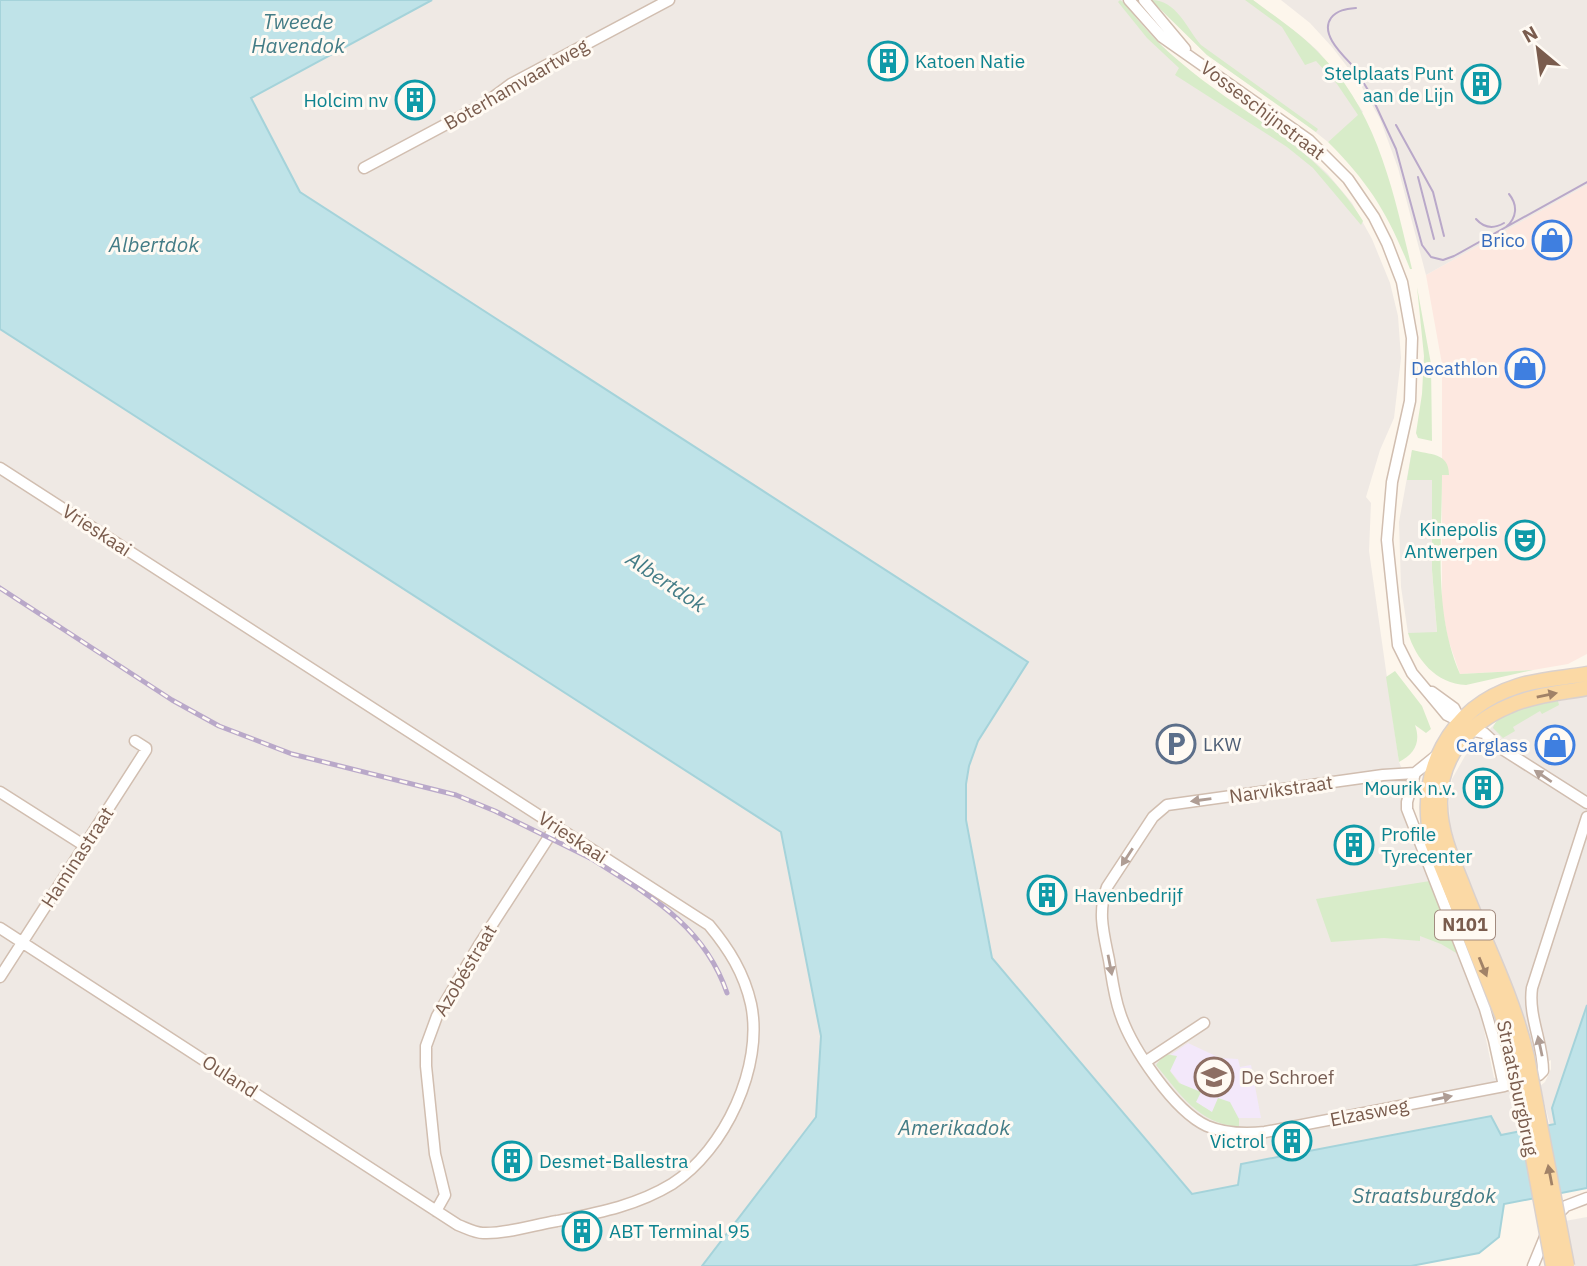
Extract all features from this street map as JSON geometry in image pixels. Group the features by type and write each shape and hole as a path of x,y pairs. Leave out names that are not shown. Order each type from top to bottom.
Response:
{"main road":[{"name":"N101","path":"1465,726 1483,703 1512,689 1535,682 1587,674"},
{"name":"N101","path":"1465,726 1520,702 1587,688"},
{"name":"Straatsburgbrug","path":"1465,726 1446,740 1436,756 1429,827 1432,843 1508,1031 1553,1266"},
{"name":"Straatsburgbrug","path":"1465,726 1435,785 1448,849 1522,1033 1567,1266"}],"street":[{"name":"Boterhamvaartweg","path":"364,168 484,104 511,84 669,0"},
{"name":"Vosseschijnstraat","path":"1129,0 1161,37 1292,127 1323,152 1348,179 1368,207 1395,262 1410,319 1413,359 1409,409 1392,482 1387,540 1396,636 1405,662 1419,682 1454,708 1465,726 1484,733 1499,747 1587,805"},
{"name":"Vosseschijnstraat","path":"1144,0 1191,57"},
{"name":"Vrieskaai","path":"0,468 689,911 709,925 737,963 751,1005 751,1055 736,1104 726,1124 695,1166 653,1194 625,1207 482,1233 458,1226"},
{"name":"Haminastraat","path":"0,977 146,750 135,741"},
{"path":"1436,756 1415,773 1407,809 1490,1023 1504,1087"},
{"name":"Narvikstraat","path":"1145,1062 1118,1010 1101,912 1102,898 1107,887 1153,817 1167,805 1184,802 1415,773"},
{"path":"0,792 85,846"},
{"name":"Elzasweg","path":"1145,1062 1179,1104 1196,1119 1205,1125 1234,1133 1265,1132 1504,1087 1527,1080 1543,1071 1531,1006 1532,988 1587,817"},
{"name":"Azobéstraat","path":"436,1211 445,1195 435,1154 426,1046 436,1016 556,826"},
{"name":"Ouland","path":"0,928 458,1226"},
{"path":"1145,1062 1204,1023"},
{"path":"1534,1266 1553,1219 1566,1206 1587,1198"}],"shaded area":[{"path":"432,0 1122,0 1179,62 1214,90 1279,133 1327,173 1352,203 1372,239 1390,283 1398,316 1401,358 1394,418 1380,450 1366,497 1371,503 1369,551 1399,762 1404,774 1408,775 1410,830 1481,1015 1494,1078 1508,1075 1519,1132 1501,1135 1491,1116 1239,1185 1193,1194 992,958 966,820 966,784 978,741 1028,662 300,192 251,98"},
{"path":"1151,0 1253,0 1318,51 1363,112 1328,142 1207,55"},
{"name":"Stelplaats Punt aan de Lijn","path":"1281,0 1587,0 1587,185 1426,275 1398,168 1380,119 1359,82 1332,47 1310,23"},
{"path":"1587,185 1587,654 1568,664 1533,670 1460,674 1448,639 1442,607 1442,364 1426,275"},
{"path":"0,329 781,832 821,1036 816,1117 702,1266 0,1266"},
{"path":"1412,450 1432,456 1432,570 1437,633 1408,633 1401,587 1399,522"},
{"path":"1587,695 1587,1105 1550,1125 1540,1086 1551,1069 1551,1060 1535,1068 1524,1018 1456,847 1450,825 1449,802 1452,779 1465,756 1501,717 1518,710"},
{"name":"De Schroef","path":"1188,1043 1220,1058 1238,1059 1240,1067 1251,1065 1261,1118 1231,1118 1213,1113 1196,1102 1162,1061"},
{"path":"1587,1217 1587,1266 1574,1266 1565,1221"}],"green space":[{"path":"1120,0 1173,56 1278,133 1323,171 1363,221 1361,225 1313,168 1287,147 1175,75 1179,68 1147,38 1118,2"},
{"path":"1151,0 1160,1 1175,10 1201,45 1318,129 1316,132 1207,55"},
{"path":"1245,0 1253,0 1309,43 1337,73 1354,98 1380,152 1412,269 1377,201 1328,142 1358,115 1337,84 1316,61 1305,65 1282,27"},
{"path":"1417,287 1431,364 1432,441 1418,438 1416,433 1424,356"},
{"path":"1412,450 1442,458 1448,468 1449,475 1442,475 1442,601 1451,650 1460,674 1533,670 1466,685 1455,684 1437,675 1416,652 1408,633 1437,632 1432,570 1432,480 1407,480"},
{"path":"1395,671 1422,706 1431,729 1426,733 1415,725 1415,747 1399,762 1386,677"},
{"path":"1558,701 1559,705 1542,714 1540,711 1513,727 1515,731 1503,738 1493,728 1503,715 1512,711"},
{"path":"1430,881 1458,954 1420,936 1420,941 1384,938 1331,942 1316,899"},
{"path":"1165,1054 1177,1056 1170,1071 1179,1083 1201,1092 1196,1102 1212,1112 1218,1098 1230,1102 1239,1119 1239,1127 1212,1120 1191,1105 1156,1065"}],"water":[{"name":"Albertdok","path":"0,0 432,0 251,98 300,192 1028,662 978,741 966,784 966,820 992,958 1192,1194 1238,1185 1241,1164 1491,1116 1501,1135 1555,1124 1552,1108 1587,1005 1587,1188 1504,1204 1499,1237 1479,1253 1411,1266 702,1266 816,1117 821,1036 781,832 0,329"}],"tram line":[{"path":"1356,8 1336,13 1328,25 1328,32 1342,55 1359,73"},
{"path":"1354,67 1371,95 1396,149 1422,245 1431,257 1443,260 1454,256 1587,182"},
{"path":"1396,125 1433,192 1444,236"},
{"path":"1418,177 1434,239"},
{"path":"1506,227 1515,211 1509,194"},
{"path":"1476,219 1489,227 1504,223"}],"railway":[{"path":"0,588 172,700 219,726 292,754 456,795 495,811 592,859"},
{"path":"584,854 649,896 687,928 716,968 727,993"}],"place":[{"name":"Katoen Natie","path":"888,61"},
{"name":"Stelplaats Punt aan de Lijn","path":"1481,84"},
{"name":"Holcim nv","path":"415,100"},
{"name":"Brico","path":"1552,240"},
{"name":"Decathlon","path":"1525,368"},
{"name":"Kinepolis Antwerpen","path":"1525,540"},
{"name":"LKW","path":"1176,744"},
{"name":"Carglass","path":"1555,745"},
{"name":"Mourik n.v.","path":"1483,788"},
{"name":"Profile Tyrecenter","path":"1354,845"},
{"name":"Havenbedrijf","path":"1047,895"},
{"name":"De Schroef","path":"1214,1077"},
{"name":"Victrol","path":"1292,1141"},
{"name":"Desmet-Ballestra","path":"512,1161"},
{"name":"ABT Terminal 95","path":"582,1231"}],"water label":[{"name":"Tweede Havendok","path":"298,34"},
{"name":"Amerikadok","path":"954,1128"},
{"name":"Straatsburgdok","path":"1424,1196"}]}
